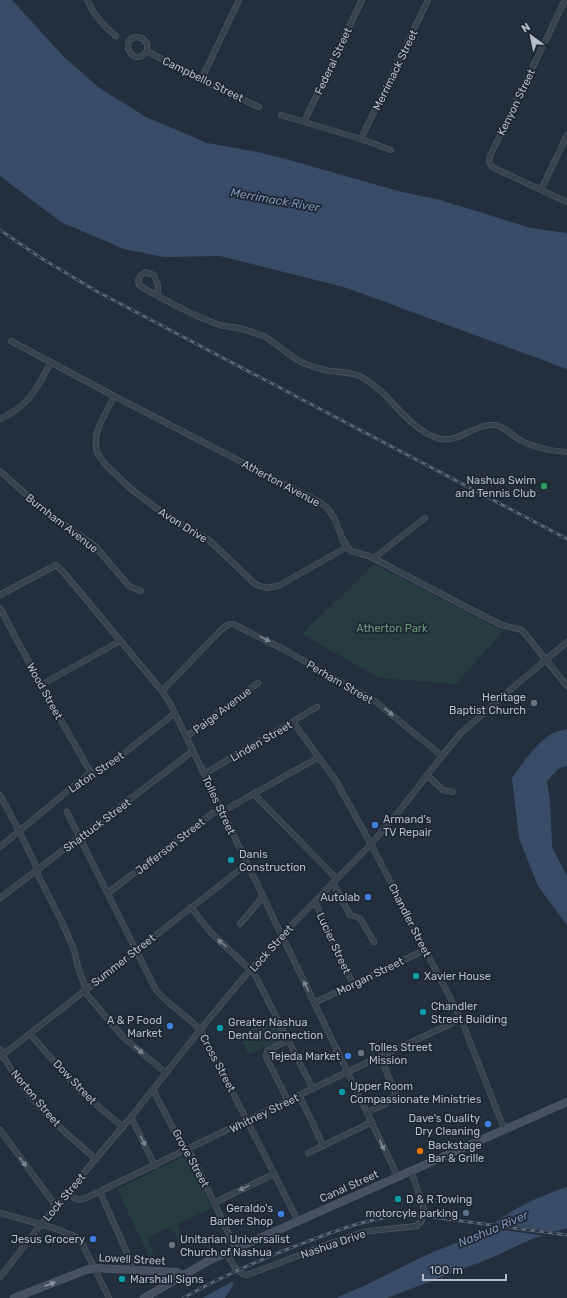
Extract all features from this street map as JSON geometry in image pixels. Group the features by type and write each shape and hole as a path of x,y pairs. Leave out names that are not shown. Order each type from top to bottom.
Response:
{"street":[{"path":"87,0 97,19 116,36"},
{"path":"201,80 239,0"},
{"name":"Federal Street","path":"304,122 362,0"},
{"name":"Merrimack Street","path":"361,139 428,0"},
{"name":"Kenyon Street","path":"541,190 492,167 489,162 490,156 565,0"},
{"name":"Campbello Street","path":"147,51 201,80 259,107"},
{"path":"281,115 361,139 391,150"},
{"path":"567,135 541,190 567,202"},
{"path":"158,296 158,285 154,275 146,272 141,275 138,280 141,287 158,296 207,320 222,326 244,329 261,335 305,364 358,376 373,385 419,428 436,437 447,440 452,439 475,429 488,425 494,425 503,428 518,438 539,448 550,451 567,452"},
{"name":"Atherton Avenue","path":"11,341 321,503 334,516 347,547"},
{"path":"0,419 19,408 30,398 51,362"},
{"name":"Avon Drive","path":"114,396 100,424 96,436 96,448 105,464 124,483 156,508 209,540 255,584 266,588 278,586 347,547"},
{"name":"Burnham Avenue","path":"0,471 42,509 95,546 129,586 141,591"},
{"path":"374,558 425,518"},
{"path":"347,547 354,552 374,558 491,620 502,625 520,628 567,686"},
{"name":"Tolles Street","path":"0,595 56,566 65,574 162,691 175,713 398,1177"},
{"name":"Wood Street","path":"0,608 41,685 91,773"},
{"name":"Perham Street","path":"162,691 222,629 229,624 239,627 285,650 375,701 442,756"},
{"path":"41,685 120,641"},
{"name":"Lock Street","path":"0,1277 41,1224 123,1127 200,1030 281,935 371,844 462,733 486,710 567,642"},
{"name":"Paige Avenue","path":"186,737 258,683"},
{"name":"Linden Street","path":"204,774 317,708"},
{"name":"Laton Street","path":"0,847 91,773 109,765 175,713"},
{"name":"Chandler Street","path":"293,722 336,780 371,844 461,1019 505,1131"},
{"name":"Shattuck Street","path":"0,898 193,751"},
{"name":"Jefferson Street","path":"108,893 213,813 225,810 319,757"},
{"path":"427,775 443,790 453,792"},
{"path":"254,794 335,881 350,915 360,918 374,942"},
{"path":"0,795 20,831 70,940 85,990 120,1034 166,1073"},
{"name":"Cross Street","path":"67,812 153,984 160,995 200,1030 210,1046 298,1221"},
{"name":"Summer Street","path":"1,1056 247,864"},
{"path":"240,924 263,897"},
{"name":"Lucier Street","path":"314,902 353,984"},
{"path":"191,908 211,933 251,969 313,1089"},
{"name":"Morgan Street","path":"314,1003 425,950"},
{"name":"Whitney Street","path":"68,1193 74,1198 80,1200 100,1192 299,1095 461,1019"},
{"name":"Dow Street","path":"30,1034 80,1091 123,1127"},
{"path":"288,1040 267,1050 266,1057 288,1101"},
{"name":"Norton Street","path":"0,1049 1,1056 22,1085 53,1121 96,1159"},
{"path":"367,1112 395,1097 396,1094 380,1057"},
{"name":"Grove Street","path":"153,1090 183,1147 191,1154 236,1249"},
{"path":"299,1095 324,1145"},
{"name":"Canal Street","path":"144,1298 210,1260 505,1131 567,1102"},
{"path":"131,1117 155,1166"},
{"path":"308,1153 372,1122"},
{"path":"0,1130 56,1206"},
{"name":"Nashua Drive","path":"227,1253 237,1270 247,1275 364,1232 416,1227 421,1222 424,1209 411,1171"},
{"path":"214,1203 274,1174"},
{"path":"100,1192 128,1255 132,1270"},
{"path":"0,1213 64,1231 76,1237 83,1245 109,1298"},
{"name":"Lowell Street","path":"14,1298 94,1268 178,1272 182,1275"}],"green space":[{"name":"Atherton Park","path":"374,564 504,630 456,684 379,678 302,634"},
{"path":"275,1018 284,1038 249,1055 239,1035"},
{"path":"187,1155 212,1208 177,1224 186,1242 180,1244 173,1230 167,1228 147,1238 154,1254 149,1256 117,1189"}],"water":[{"name":"Merrimack River","path":"0,0 12,0 63,56 98,87 146,117 207,143 282,158 398,191 440,200 531,228 567,233 567,369 347,288 220,256 164,257 124,249 61,222 0,176"},
{"path":"567,729 567,766 558,769 547,781 550,801 552,847 567,876 567,925 538,886 519,838 512,778 531,752 543,740 555,732"},
{"name":"Nashua River","path":"567,1187 567,1228 532,1239 491,1258 387,1298 336,1298 424,1256 478,1234 486,1230 502,1217 520,1207"},
{"path":"231,1282 234,1284 225,1298 203,1298"}],"pier":[{"path":"492,1223 559,1232 548,1236 486,1228"}],"railway":[{"path":"0,230 41,258 98,292 567,539"},
{"path":"183,1298 248,1265 282,1251 343,1229 382,1218 396,1216 424,1216 567,1235"}],"place":[{"name":"Nashua Swim and Tennis Club","path":"544,486"},
{"name":"Heritage Baptist Church","path":"534,703"},
{"name":"Armand's TV Repair","path":"375,825"},
{"name":"Danis Construction","path":"231,860"},
{"name":"Autolab","path":"368,897"},
{"name":"Xavier House","path":"416,976"},
{"name":"Chandler Street Building","path":"423,1012"},
{"name":"A & P Food Market","path":"170,1026"},
{"name":"Greater Nashua Dental Connection","path":"220,1028"},
{"name":"Tolles Street Mission","path":"361,1053"},
{"name":"Tejeda Market","path":"348,1056"},
{"name":"Upper Room Compassionate Ministries","path":"342,1092"},
{"name":"Dave's Quality Dry Cleaning","path":"488,1124"},
{"name":"Backstage Bar & Grille","path":"420,1151"},
{"name":"D & R Towing","path":"398,1199"},
{"name":"motorcyle parking","path":"466,1213"},
{"name":"Geraldo's Barber Shop","path":"281,1214"},
{"name":"Jesus Grocery","path":"93,1239"},
{"name":"Unitarian Universalist Church of Nashua","path":"172,1245"},
{"name":"Marshall Signs","path":"122,1279"}]}
